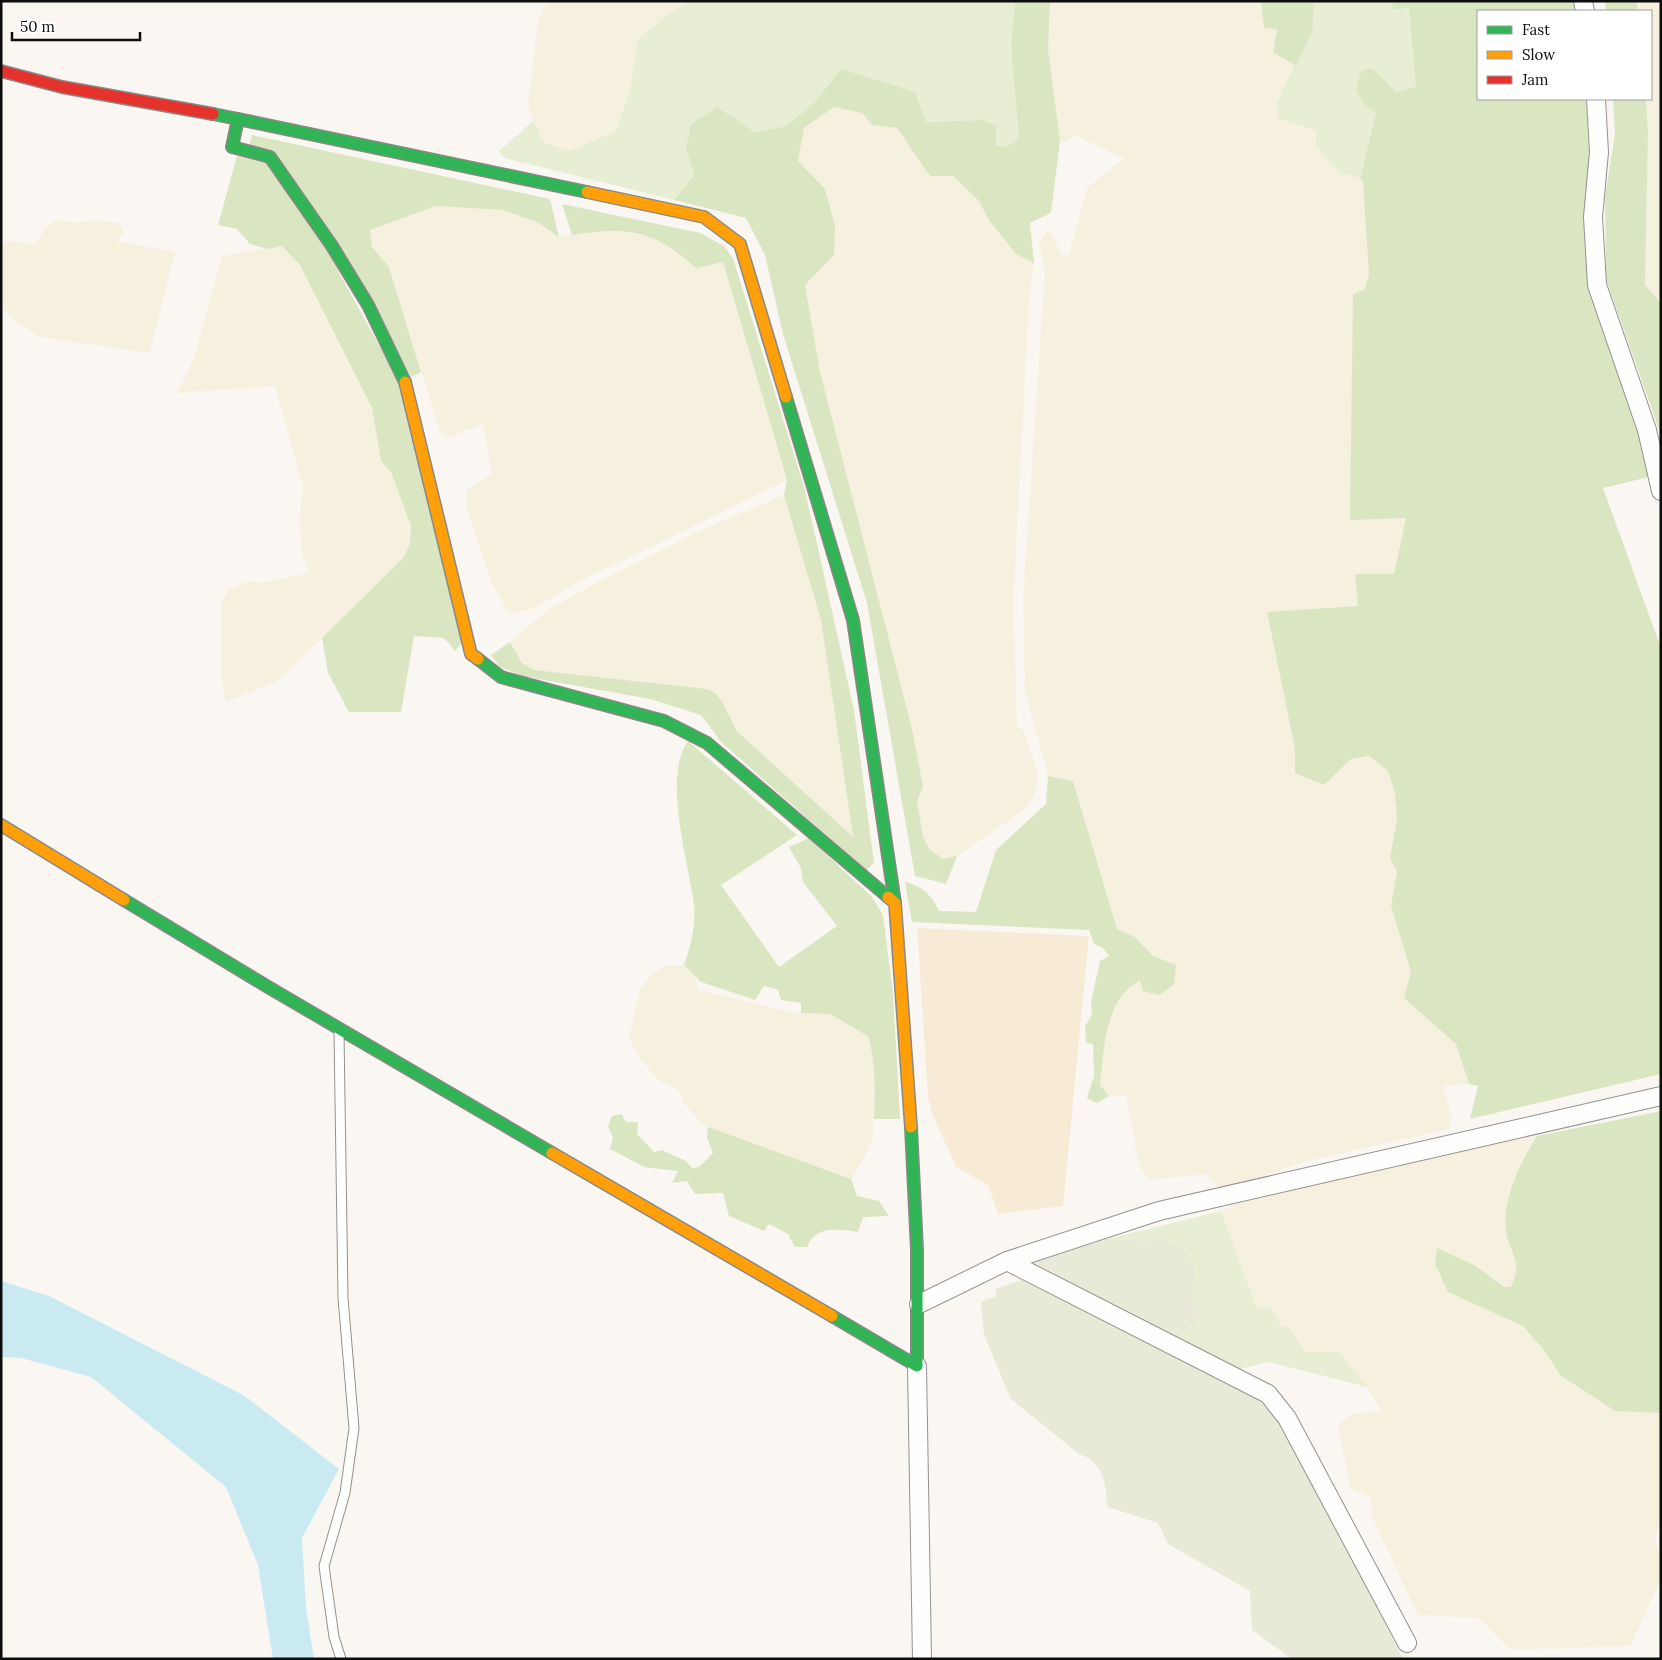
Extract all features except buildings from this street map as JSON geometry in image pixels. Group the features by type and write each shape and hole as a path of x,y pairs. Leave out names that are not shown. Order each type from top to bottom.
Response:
{"street":[{"path":"1,71 62,87 238,119 704,217 740,244 853,620 895,902 910,1120 919,1304 918,1366 922,1659"},
{"path":"1596,100 1599,152 1593,217 1597,285 1647,430 1661,491"},
{"path":"238,119 232,147 270,156 332,246 368,305 404,377 471,654 502,677 664,721 707,743 895,902"},
{"path":"1,825 339,1029 918,1366"},
{"path":"919,1304 1007,1261 1159,1210 1661,1096"},
{"path":"1007,1261 1268,1394 1287,1418 1407,1643"}],"lane":[{"path":"339,1029 343,1298 354,1428 345,1493 324,1566 334,1637 341,1659"}],"shaded area":[{"path":"547,1 692,1 674,10 638,39 631,85 616,131 569,151 542,141 528,106 538,21"},
{"path":"1050,1 1261,1 1264,27 1277,29 1274,52 1296,66 1277,101 1316,131 1316,146 1363,182 1369,275 1364,290 1350,519 1406,518 1394,574 1358,606 1267,612 1295,749 1295,773 1324,785 1351,759 1369,756 1388,771 1395,793 1397,819 1390,858 1397,872 1391,906 1411,972 1404,998 1456,1044 1469,1084 1442,1086 1452,1114 1449,1129 1307,1161 1221,1190 1207,1174 1148,1180 1139,1164 1126,1096 1109,1096 1100,1085 1109,1016 1129,987 1140,980 1153,956 1135,937 1117,929 1073,781 1048,776 1025,690 1023,598 1045,271 1039,243 1049,229 1062,255 1069,255 1087,188 1124,158 1074,135 1066,143 1060,141 1048,49"},
{"path":"1637,1 1661,1 1661,303 1645,285 1648,135 1646,100 1652,100 1652,10 1638,10"},
{"path":"834,107 862,113 872,125 897,128 930,176 953,176 979,201 988,219 1016,254 1034,263 1029,299 1013,604 1017,724 1025,733 1038,776 1036,790 1027,808 957,856 943,859 929,849 923,836 917,801 923,787 820,372 805,284 834,255 798,161 804,128"},
{"path":"436,206 503,210 539,223 559,237 604,229 632,233 657,239 676,250 696,268 723,262 787,480 567,588 535,608 509,614 491,581 466,506 467,490 492,474 483,424 449,437 440,432 389,267 372,247 369,230"},
{"path":"56,220 78,223 93,220 119,223 124,234 116,241 175,252 150,353 40,337 18,324 1,307 1,243 15,241 35,245 48,225"},
{"path":"282,246 300,265 372,408 381,461 391,472 411,526 410,544 404,557 277,682 226,702 222,685 221,603 230,589 249,581 262,583 309,573 301,549 300,514 303,487 275,386 177,393 194,358 222,256"},
{"path":"784,495 821,620 853,838 736,729 723,703 707,689 534,670 522,663 510,642 549,609 600,581 692,534"},
{"path":"669,965 684,965 694,974 698,990 795,1013 829,1014 869,1036 874,1055 875,1078 873,1138 851,1179 723,1135 702,1124 683,1102 680,1092 657,1079 642,1061 629,1039 639,992 651,974"},
{"path":"1537,1136 1525,1156 1506,1232 1516,1256 1516,1276 1511,1287 1505,1287 1491,1276 1448,1292 1524,1326 1544,1350 1560,1375 1615,1411 1661,1413 1661,1520 1655,1539 1661,1555 1661,1580 1630,1646 1510,1650 1479,1618 1418,1615 1372,1517 1371,1497 1350,1488 1338,1424 1355,1413 1382,1412 1367,1387 1305,1352 1289,1327 1282,1327 1270,1308 1257,1309 1221,1211 1255,1195 1463,1149"}],"green space":[{"path":"692,1 1015,1 1011,47 1019,138 1005,148 996,145 983,120 926,122 841,69 814,103 786,126 755,132 717,108 686,148 694,175 674,200 504,158 499,151 534,120 542,141 569,151 616,131 631,85 638,39 674,10"},
{"path":"1015,1 1050,1 1048,49 1060,141 1051,213 1030,223 1034,263 1016,254 988,219 979,201 953,176 930,176 897,128 872,125 862,113 834,107 804,128 798,161 825,189 835,226 834,255 805,285 820,372 912,729 923,787 917,801 923,836 929,849 943,859 957,856 946,884 915,876 867,603 783,334 765,255 746,218 674,200 694,175 686,148 691,125 717,107 755,132 786,126 814,103 841,69 915,92 926,122 983,120 996,126 996,145 1005,148 1019,138 1011,47"},
{"path":"1261,1 1314,1 1312,32 1296,66 1273,52 1277,29 1264,28"},
{"path":"1314,1 1391,1 1394,10 1409,6 1416,87 1396,92 1377,72 1366,106 1376,111 1360,179 1350,174 1341,175 1316,146 1316,131 1277,118 1277,102 1311,32"},
{"path":"1391,1 1577,1 1579,10 1477,10 1477,100 1586,100 1589,148 1586,205 1587,269 1639,424 1653,476 1603,488 1661,648 1661,1074 1470,1119 1478,1086 1469,1084 1456,1044 1404,998 1411,972 1391,906 1397,872 1390,858 1397,819 1395,793 1388,771 1369,756 1351,759 1324,785 1295,773 1295,749 1267,612 1358,606 1355,574 1394,574 1406,518 1350,520 1353,294 1364,290 1369,275 1363,182 1360,179 1376,112 1366,106 1356,91 1360,73 1369,68 1377,72 1396,92 1416,87 1409,7 1394,10"},
{"path":"1605,1 1637,1 1638,10 1606,10"},
{"path":"1613,100 1646,100 1648,135 1645,285 1661,303 1661,435 1606,279 1605,196 1615,134"},
{"path":"252,135 550,199 559,237 539,223 503,210 436,206 370,230 372,247 389,267 421,372 412,377 250,143"},
{"path":"237,156 265,163 327,251 396,376 462,643 455,651 444,638 414,636 401,712 349,712 328,673 322,638 404,557 410,544 411,526 391,472 381,461 372,408 300,265 282,246 267,249 250,244 237,229 218,225"},
{"path":"562,204 700,233 724,246 733,258 805,490 854,710 874,863 866,870 721,742 701,715 650,699 522,676 500,667 491,655 510,642 522,663 534,670 707,689 716,694 723,703 736,730 853,837 821,620 784,495 787,480 723,262 696,268 681,255 653,238 625,231 572,235"},
{"path":"688,741 797,835 721,885 779,967 837,926 803,882 801,868 789,847 809,838 872,897 883,915 893,993 900,1119 874,1119 874,1067 868,1036 830,1014 801,1013 801,1003 781,1000 778,990 764,986 755,1000 701,982 684,965 693,932 694,907 679,817 677,774 681,756"},
{"path":"1048,776 1073,781 1117,929 1135,937 1153,956 1176,965 1174,985 1159,995 1143,991 1140,980 1128,989 1119,1000 1108,1026 1100,1085 1109,1096 1097,1103 1087,1098 1094,1076 1093,1044 1086,1043 1085,1026 1092,1015 1091,1002 1100,961 1109,956 1103,948 1094,944 1089,930 912,922 905,882 925,892 933,900 939,911 976,912 996,850 1046,804"},
{"path":"1661,1111 1661,1413 1615,1411 1560,1375 1544,1350 1523,1326 1448,1292 1435,1264 1437,1248 1474,1265 1505,1287 1511,1287 1515,1277 1516,1263 1506,1231 1507,1206 1519,1169 1537,1136"},
{"path":"622,1114 626,1122 638,1122 637,1134 654,1152 662,1150 686,1161 693,1169 700,1166 713,1153 707,1138 708,1127 851,1179 857,1196 879,1201 889,1216 863,1217 858,1232 828,1230 816,1235 807,1247 795,1247 788,1234 769,1224 764,1231 729,1216 723,1193 695,1194 687,1181 672,1183 678,1171 644,1167 610,1149 613,1138 608,1126 612,1116"},
{"path":"1221,1211 1257,1309 1270,1308 1282,1327 1289,1327 1305,1352 1339,1352 1367,1387 1269,1362 1240,1369 1175,1339 1203,1315 1192,1296 1195,1269 1181,1242 1107,1239"},
{"path":"1107,1239 1181,1242 1195,1269 1192,1296 1203,1315 1175,1339 1033,1262"},
{"path":"1025,1279 1261,1400 1283,1422 1403,1659 1292,1659 1252,1630 1250,1591 1168,1544 1158,1523 1108,1507 1102,1475 1094,1462 1079,1454 1011,1399 984,1335 981,1302 997,1296 995,1289"}],"sand":[{"path":"917,928 1089,936 1063,1206 998,1214 988,1185 956,1167 932,1113 928,1097"}],"water":[{"path":"1,1281 49,1296 245,1396 339,1469 302,1538 306,1608 314,1659 273,1659 258,1565 226,1487 91,1377 21,1358 1,1357"}],"traffic: fast":[{"path":"213,114 238,119 232,147 270,157 332,246 368,305 405,382"},
{"path":"238,119 587,192"},
{"path":"786,397 853,620 895,903"},
{"path":"478,659 501,677 664,721 707,743 888,897"},
{"path":"124,900 268,987 552,1153"},
{"path":"832,1316 917,1366 917,1250 911,1127"}],"traffic: slow":[{"path":"587,192 704,217 740,244 786,397"},
{"path":"405,382 471,654 478,659"},
{"path":"1,825 124,900"},
{"path":"888,897 895,903 911,1127"},
{"path":"552,1153 832,1316"}],"traffic: jam":[{"path":"1,71 62,87 213,114"}]}
